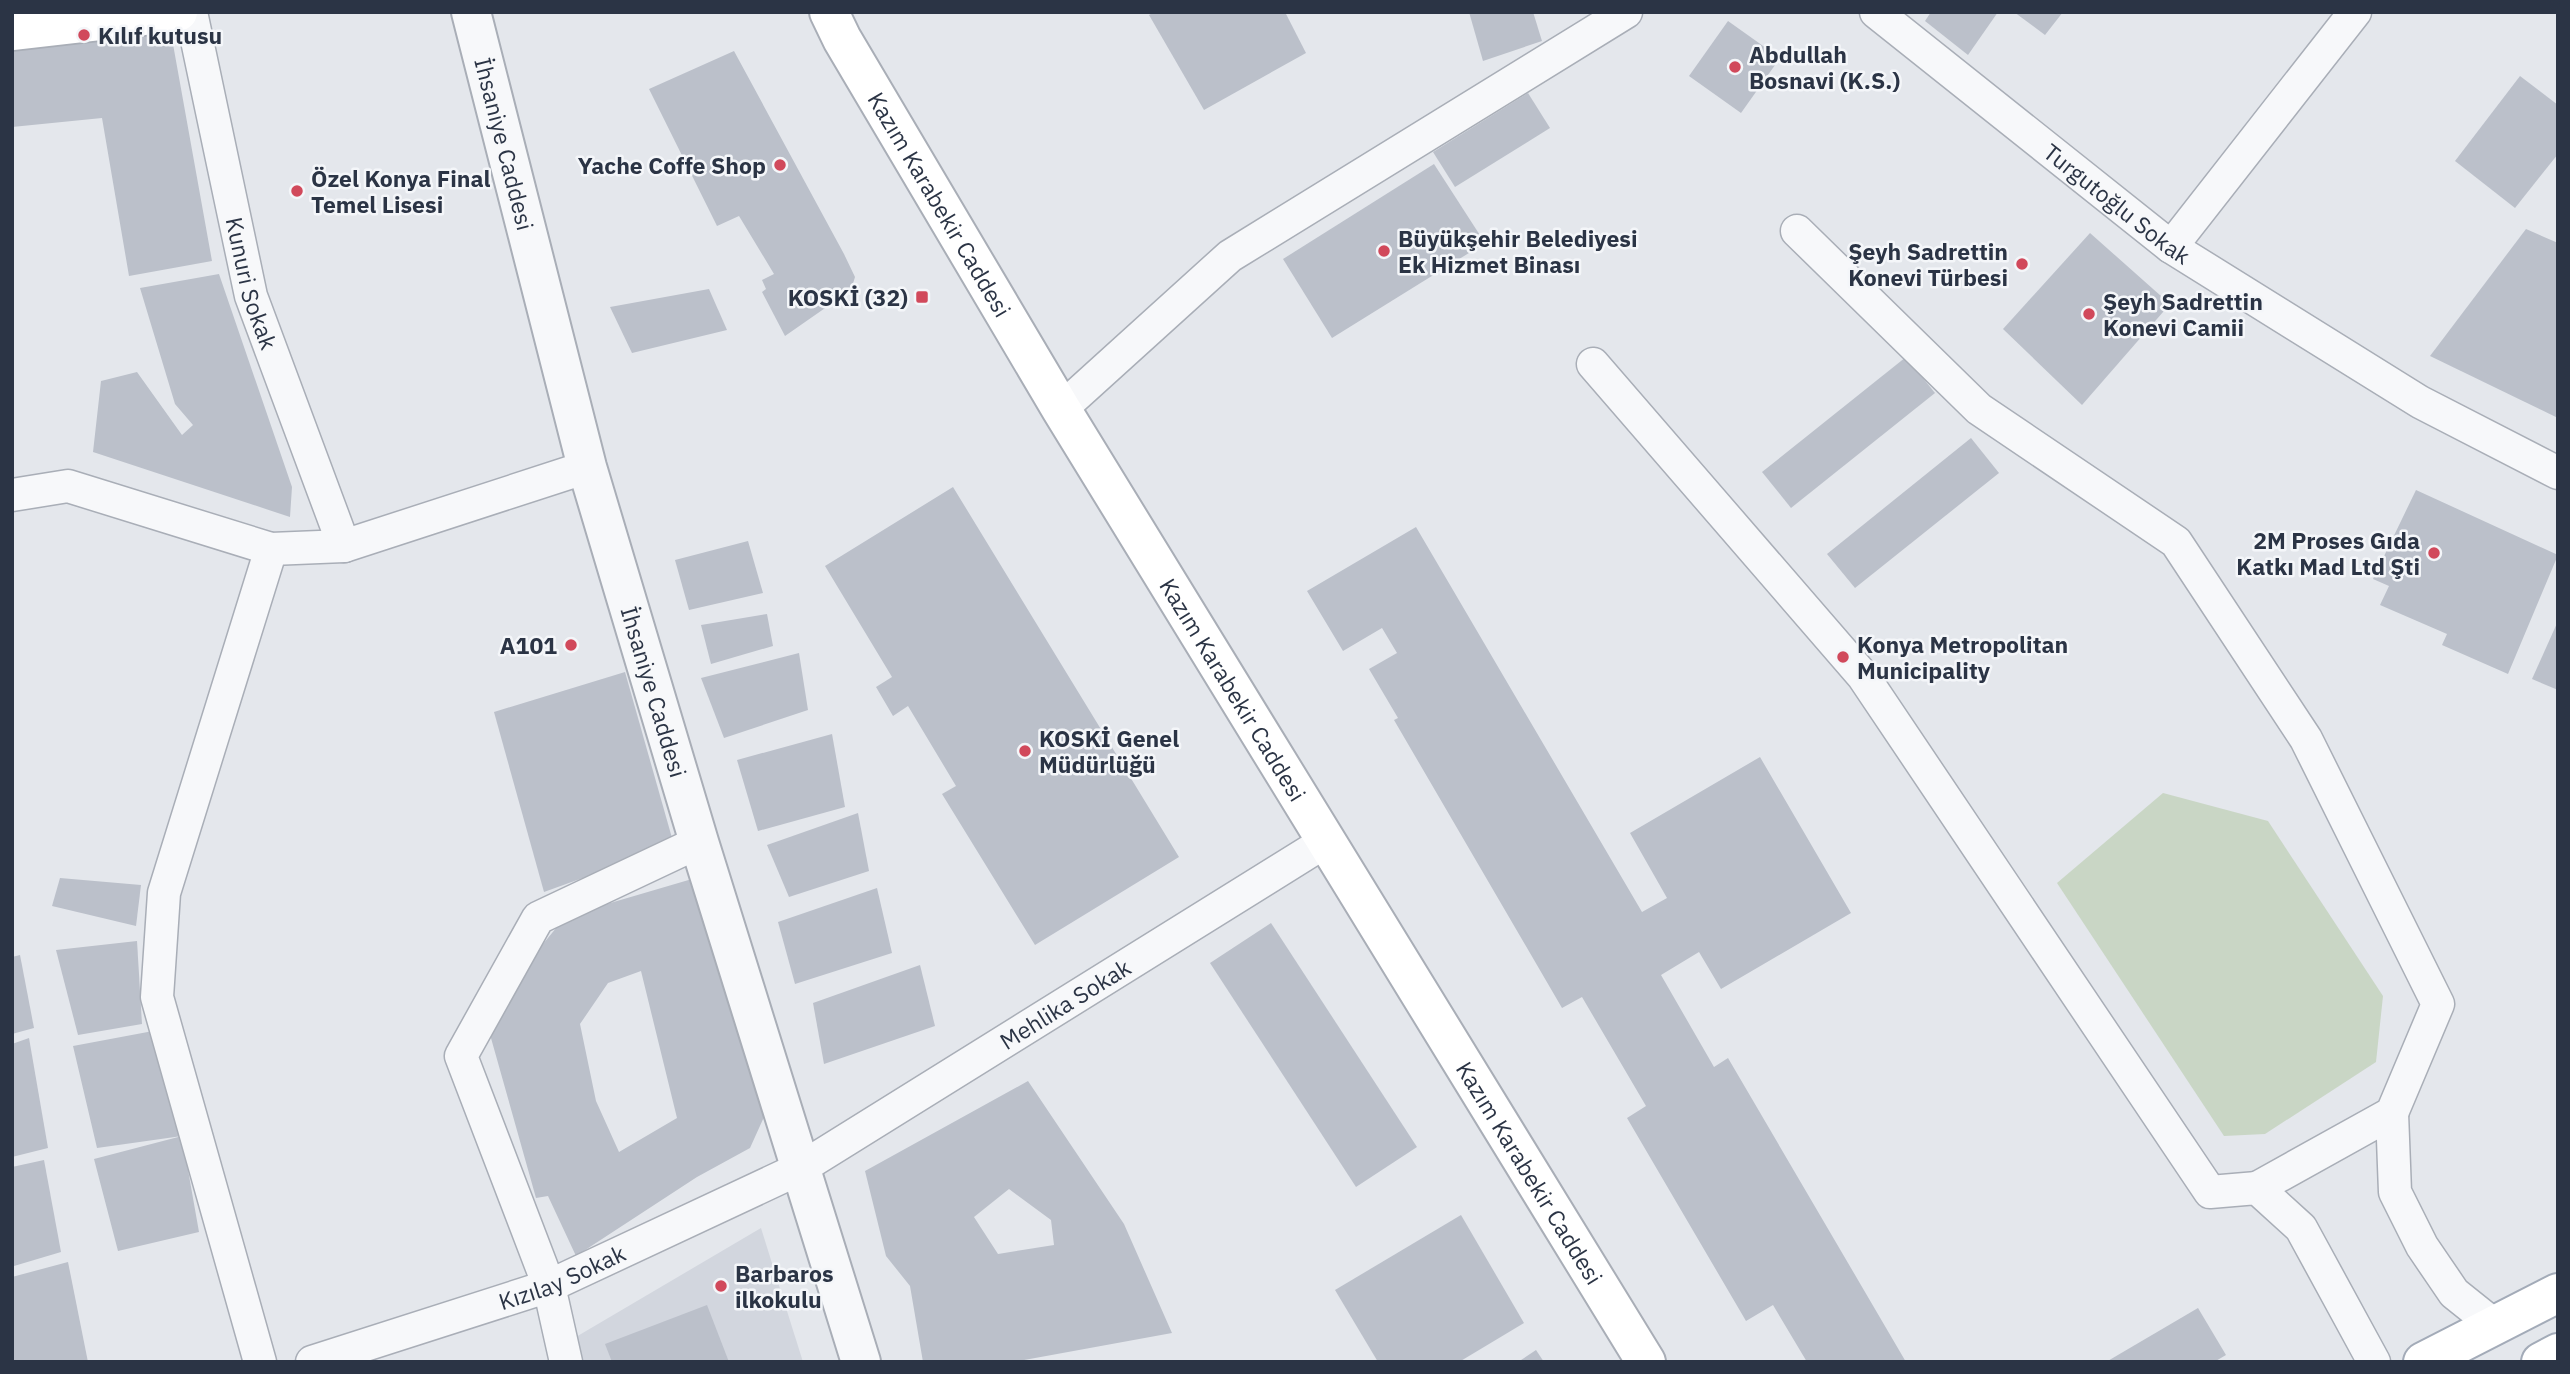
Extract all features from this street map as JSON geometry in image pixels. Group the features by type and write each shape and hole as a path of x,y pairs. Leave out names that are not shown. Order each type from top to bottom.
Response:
{"main road":[{"path":"12,31 178,12"},
{"name":"Kazım Karabekir Caddesi","path":"830,12 842,39 1061,409 1646,1362"},
{"path":"2423,1362 2558,1293"},
{"path":"2542,1362 2558,1353"}],"street":[{"name":"Kunuri Sokak","path":"191,12 251,296 344,546"},
{"name":"İhsaniye Caddesi","path":"471,12 587,467 699,842 861,1362"},
{"path":"1061,409 1230,256 1626,12"},
{"name":"Turgutoğlu Sokak","path":"1876,12 2171,247 2420,401 2558,473"},
{"path":"2171,247 2355,12"},
{"path":"1797,232 1979,409 2176,542 2306,739 2438,1004 2392,1113 2395,1192 2422,1246 2454,1293 2494,1325"},
{"path":"1593,364 1863,676 2210,1192 2258,1188 2392,1113"},
{"path":"12,495 68,486 271,549 344,546 587,467"},
{"path":"260,1362 157,997 164,893 271,549"},
{"name":"Mehlika Sokak","path":"801,1168 1328,840"},
{"path":"566,1362 549,1286 461,1056 538,918 699,842"},
{"name":"Kızılay Sokak","path":"312,1362 549,1286 801,1168"},
{"path":"2258,1188 2301,1228 2374,1362"}],"shaded area":[{"name":"Barbaros ilkokulu","path":"761,1228 803,1362 570,1362 564,1344"}],"green space":[{"path":"2163,793 2268,821 2383,996 2376,1062 2265,1134 2224,1136 2057,883"}],"building":[{"path":"1154,12 1285,12 1306,53 1204,110 1149,15"},
{"path":"1469,12 1533,12 1542,41 1483,61"},
{"path":"1931,12 1998,12 1968,55 1925,21"},
{"path":"2014,12 2063,12 2045,35"},
{"name":"Abdullah Bosnavi (K.S.)","path":"1728,21 1780,58 1741,113 1689,76"},
{"path":"171,33 212,261 129,276 102,118 12,127 12,49"},
{"path":"734,51 855,277 851,290 785,336 762,292 766,289 762,280 774,274 739,216 717,226 649,89"},
{"path":"2520,76 2558,105 2558,154 2515,208 2455,161"},
{"name":"Büyükşehir Belediyesi Ek Hizmet Binası","path":"1528,93 1550,128 1455,187 1433,152"},
{"name":"Büyükşehir Belediyesi Ek Hizmet Binası","path":"1434,164 1485,243 1332,338 1283,259"},
{"path":"2526,229 2558,243 2558,418 2430,356"},
{"name":"Şeyh Sadrettin Konevi Camii","path":"2090,233 2170,304 2082,405 2003,329"},
{"path":"219,274 292,487 290,517 93,452 101,381 137,372 182,435 193,425 175,404 140,288"},
{"path":"709,289 727,330 632,353 610,307"},
{"path":"1906,357 1935,393 1791,508 1762,472"},
{"path":"1971,438 1999,473 1855,588 1827,554"},
{"name":"KOSKİ Genel Müdürlüğü","path":"953,487 1179,857 1035,945 942,794 956,786 908,706 893,716 876,687 892,677 825,566"},
{"path":"2416,490 2558,555 2508,674 2442,645 2447,634 2380,605 2389,586 2373,579"},
{"path":"1416,527 1642,912 1667,898 1630,833 1760,757 1851,913 1721,989 1699,952 1661,975 1714,1067 1728,1058 1906,1362 1807,1362 1773,1305 1746,1321 1627,1118 1646,1106 1582,997 1562,1008 1394,720 1398,718 1369,669 1397,653 1382,628 1343,651 1307,591"},
{"path":"748,541 763,593 689,610 675,560"},
{"path":"767,614 773,646 711,664 701,625"},
{"path":"2558,621 2558,690 2532,679"},
{"path":"799,653 808,710 724,738 701,678"},
{"path":"625,672 674,845 544,892 494,712"},
{"path":"832,734 845,807 758,831 737,760"},
{"path":"858,813 869,871 789,897 767,845"},
{"path":"60,878 141,885 136,926 52,906"},
{"path":"692,879 764,1117 750,1148 697,1177 576,1256 548,1196 536,1198 489,1031 529,961 566,916","holes":["641,971 677,1118 619,1152 596,1101 580,1024 608,983"]},
{"path":"877,888 892,953 795,984 778,922"},
{"path":"1271,923 1417,1147 1356,1187 1210,963"},
{"path":"137,941 142,1024 78,1035 56,950"},
{"path":"20,955 34,1028 12,1034 12,957"},
{"path":"920,965 935,1026 824,1064 813,1003"},
{"path":"153,1031 182,1136 97,1148 73,1046"},
{"path":"29,1038 48,1148 12,1157 12,1044"},
{"path":"1028,1081 1124,1224 1172,1333 1013,1362 923,1362 910,1286 886,1256 865,1171","holes":["1009,1189 1051,1220 1054,1245 998,1254 974,1217"]},
{"path":"182,1136 199,1232 118,1251 94,1159"},
{"path":"44,1160 61,1252 14,1266 12,1167"},
{"path":"1461,1215 1524,1323 1459,1362 1378,1362 1335,1290"},
{"path":"68,1262 88,1362 12,1362 12,1277"},
{"path":"707,1305 729,1362 612,1362 605,1344"},
{"path":"2198,1308 2226,1355 2214,1362 2106,1362"},
{"path":"1536,1350 1544,1362 1518,1362"}],"place":[{"name":"Kılıf kutusu","path":"84,35"},
{"name":"Abdullah Bosnavi (K.S.)","path":"1735,67"},
{"name":"Yache Coffe Shop","path":"780,165"},
{"name":"Özel Konya Final Temel Lisesi","path":"297,191"},
{"name":"Büyükşehir Belediyesi Ek Hizmet Binası","path":"1384,251"},
{"name":"Şeyh Sadrettin Konevi Türbesi","path":"2022,264"},
{"name":"KOSKİ (32)","path":"922,297"},
{"name":"Şeyh Sadrettin Konevi Camii","path":"2089,314"},
{"name":"2M Proses Gıda Katkı Mad Ltd Şti","path":"2434,553"},
{"name":"A101","path":"571,645"},
{"name":"Konya Metropolitan Municipality","path":"1843,657"},
{"name":"KOSKİ Genel Müdürlüğü","path":"1025,751"},
{"name":"Barbaros ilkokulu","path":"721,1286"}]}
